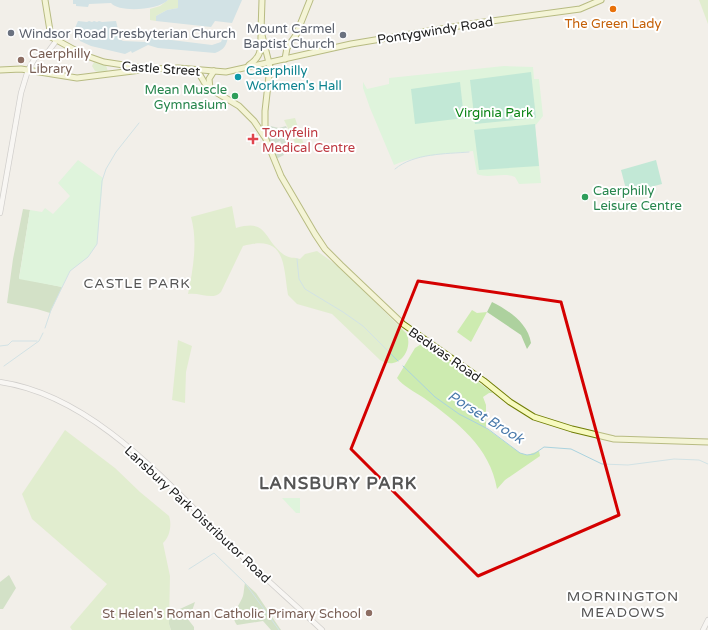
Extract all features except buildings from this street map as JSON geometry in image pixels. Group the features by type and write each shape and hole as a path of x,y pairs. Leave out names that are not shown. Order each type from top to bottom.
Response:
{"main road":[{"path":"44,0 49,35 56,41"},
{"path":"262,0 261,31 264,57 269,62 264,111 265,138"},
{"path":"269,73 283,59 287,48 296,35 310,0"},
{"name":"Pontygwindy Road","path":"269,62 351,44 446,28 571,10 601,0"},
{"name":"Castle Street","path":"56,41 89,58 104,62 150,69 187,69 230,72 269,62"},
{"path":"263,43 274,58 283,59"},
{"path":"245,68 260,56 263,43"},
{"path":"104,62 110,67 108,74"},
{"path":"1,69 15,68 77,78 150,69"},
{"path":"187,69 200,75 210,90 236,104 254,121 265,138"},
{"path":"210,90 208,82 214,71"},
{"path":"254,121 259,120 264,111"},
{"name":"Bedwas Road","path":"265,138 281,176 315,234 331,256 403,324 510,402 544,421 603,438 622,440 708,442"}],"street":[{"path":"0,213 17,114 28,70 34,58 48,52 56,41"},
{"name":"Lansbury Park Distributor Road","path":"0,382 28,388 46,394 105,429 132,450 179,493 221,536 322,630"},
{"path":"703,630 708,620"}],"highlighted area":[{"path":"418,281 561,302 619,515 478,576 351,449"}],"green space":[{"path":"168,0 178,0 178,8 167,10 156,16 156,21 150,20 150,9 160,6"},
{"path":"699,0 708,0 708,24"},
{"path":"94,62 106,65 108,72 101,73 95,71 92,66"},
{"name":"Virginia Park","path":"504,66 533,67 534,79 539,79 543,116 535,126 541,183 519,184 515,177 500,175 486,176 477,174 473,151 422,157 394,165 370,108 363,88 363,82 367,89 389,84 389,78"},
{"path":"531,72 536,118 475,124 470,80"},
{"path":"460,82 464,118 415,124 411,89"},
{"path":"295,118 304,145 298,149 284,120"},
{"path":"535,124 539,166 479,170 474,130"},
{"path":"266,125 279,128 286,126 291,137 286,139 289,145 283,147 280,141 271,145 274,151 281,149 284,155 276,159 269,141"},
{"path":"78,160 103,178 97,244 88,257 70,271 62,287 19,279 30,210 42,212 45,208 53,214 70,196 58,183"},
{"path":"656,160 662,184 627,193 621,170"},
{"path":"232,206 236,228 254,226 259,228 264,231 276,248 285,256 300,259 305,254 317,251 342,269 407,334 408,347 402,358 393,363 387,363 380,360 332,314 297,304 288,295 285,273 280,254 275,248 267,244 257,243 243,246 221,292 218,295 210,296 188,294 193,265 194,246 191,217"},
{"path":"23,209 30,210 19,278 62,287 50,313 7,303 13,259"},
{"path":"492,302 511,313 522,323 531,343 527,349 521,335 487,312"},
{"path":"472,310 477,313 487,312 471,342 457,332"},
{"path":"178,340 192,346 186,372 185,403 172,400"},
{"path":"423,343 427,344 493,393 489,393 483,397 486,405 486,428 520,453 527,455 539,451 540,456 505,480 497,489 493,474 480,448 460,426 397,378 415,348"},
{"path":"65,430 115,468 140,492 169,516 170,530 163,543 170,576 169,624 171,630 72,630 70,627 107,584 32,519 22,494"},
{"path":"282,498 300,498 300,513 296,513"},
{"path":"9,575 16,588 3,609 0,609 0,582"},
{"path":"245,583 256,593 281,630 271,630 263,621 237,625 234,614 243,596"},
{"path":"195,602 191,614 187,618 194,627 194,630 171,630 169,624 169,614"}],"water":[{"path":"73,0 168,0 148,8 130,9 115,6 111,3 89,4 88,7 76,6 76,4 73,4"},
{"path":"178,0 242,0 232,23 215,21 211,27 156,21 156,16 167,10 178,8"},
{"path":"78,21 116,21 119,33 118,38 123,41 146,42 150,38 155,38 212,45 221,42 224,35 228,36 224,47 215,53 158,48 148,45 132,53 131,51 125,54 91,46 80,41 75,28"}],"waterway":[{"path":"45,328 51,310 70,271 88,257 97,244 102,181 106,169 116,152 139,123"},
{"path":"395,169 411,160 421,157 469,152"},
{"name":"Porset Brook","path":"297,259 299,279 305,289 363,326 398,361"},
{"path":"4,366 39,341 43,333"},
{"path":"0,346 8,345 12,341 37,341"},
{"name":"Porset Brook","path":"403,366 435,397 459,414 488,429 520,453 527,455 534,454 544,447 571,449 602,464 628,465 674,459 699,460 708,464"},
{"path":"189,569 214,553 245,583 279,630"}],"place":[{"name":"The Green Lady","path":"613,9"},
{"name":"Windsor Road Presbyterian Church","path":"11,33"},
{"name":"Mount Carmel Baptist Church","path":"343,35"},
{"name":"Caerphilly Library","path":"21,60"},
{"name":"Caerphilly Workmen's Hall","path":"238,77"},
{"name":"Mean Muscle Gymnasium","path":"235,96"},
{"name":"Tonyfelin Medical Centre","path":"253,139"},
{"name":"Caerphilly Leisure Centre","path":"585,197"},
{"name":"St Helen's Roman Catholic Primary School","path":"369,613"}],"district":[{"name":"CASTLE PARK","path":"137,283"},
{"name":"LANSBURY PARK","path":"338,483"},
{"name":"MORNINGTON MEADOWS","path":"623,604"}]}
